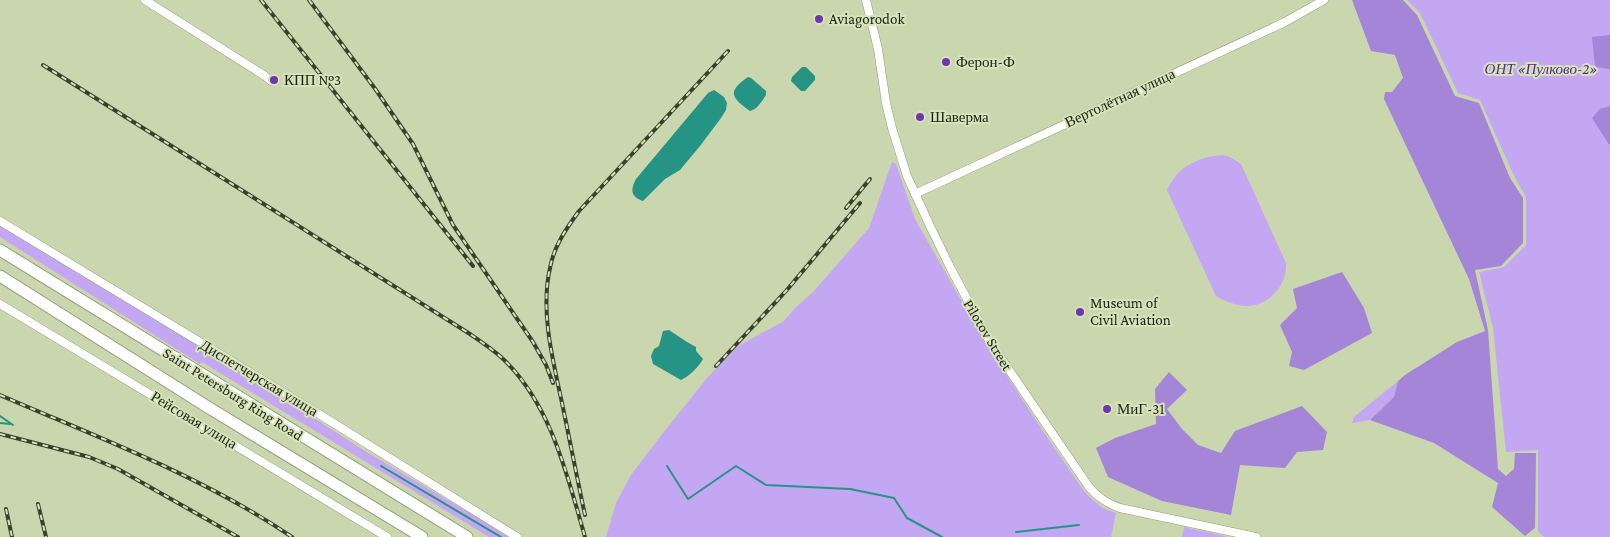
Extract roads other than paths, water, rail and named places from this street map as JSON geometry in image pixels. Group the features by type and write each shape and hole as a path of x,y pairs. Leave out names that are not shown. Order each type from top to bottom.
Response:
{"highway":[{"name":"Saint Petersburg Ring Road","path":"0,250 467,537"},
{"name":"Saint Petersburg Ring Road","path":"0,276 206,406 422,537"}],"street":[{"path":"145,0 271,81"},
{"name":"Pilotov Street","path":"866,0 878,48 886,103 903,164 915,194 951,269 990,342 1048,429 1096,496 1120,508 1256,537"},
{"name":"Вертолётная улица","path":"915,194 1286,22 1324,0"},
{"name":"Диспетчерская улица","path":"0,221 314,411 517,537"},
{"name":"Рейсовая улица","path":"0,304 387,537"}],"water":[{"path":"802,67 806,67 815,76 815,80 805,91 801,91 791,81 792,77"},
{"path":"748,77 766,91 766,95 759,105 750,111 734,95 736,87"},
{"path":"714,90 724,97 727,103 726,110 721,118 680,170 665,179 643,201 636,197 632,190 636,179 708,93"},
{"path":"669,330 696,347 696,351 703,359 694,371 681,380 653,364 651,356 654,349 659,346 663,331"}],"waterway":[{"path":"0,416 13,425"},
{"path":"0,423 10,424"},
{"path":"381,466 501,537"},
{"path":"667,466 688,499 736,466 766,485 850,489 894,498 907,518 942,537"},
{"path":"1016,532 1079,525"}],"railway":[{"path":"261,0 473,266"},
{"path":"309,0 376,90 413,144 453,225 533,342 546,365 553,383"},
{"path":"585,515 549,336 546,302 547,285 554,252 579,211 728,51"},
{"path":"43,65 470,334 501,357 518,375 533,396 545,418 564,465 585,537"},
{"path":"846,208 870,179"},
{"path":"716,366 786,291 860,203"},
{"path":"0,395 149,459 222,495 292,537"},
{"path":"0,434 89,457 118,469 238,537"},
{"path":"38,504 46,537"},
{"path":"6,509 12,537"}],"place":[{"name":"Aviagorodok","path":"819,19"},
{"name":"Ферон-Ф","path":"946,62"},
{"name":"КПП №3","path":"274,80"},
{"name":"Шаверма","path":"920,117"},
{"name":"Museum of Civil Aviation","path":"1080,312"},
{"name":"МиГ-31","path":"1107,409"}],"park label":[{"name":"ОНТ «Пулково-2»","path":"1541,69"}]}
